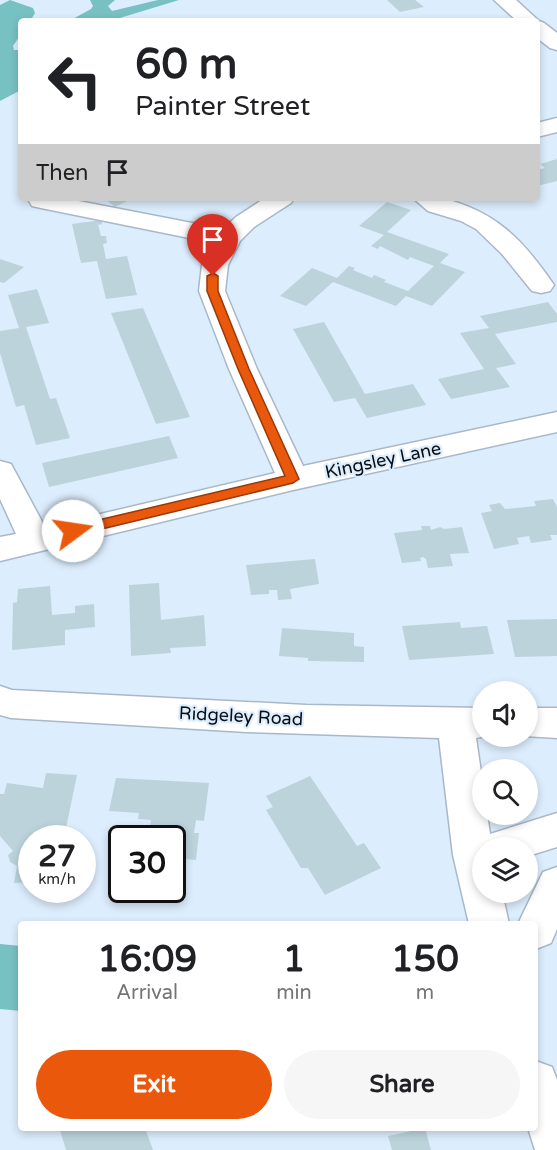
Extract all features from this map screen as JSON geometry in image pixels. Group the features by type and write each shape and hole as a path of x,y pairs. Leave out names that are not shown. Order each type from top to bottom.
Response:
{"street":[{"path":"504,0 525,18"},
{"path":"540,24 557,18"},
{"path":"540,28 557,44"},
{"path":"540,129 557,125"},
{"path":"22,221 42,201"},
{"path":"48,201 229,238"},
{"path":"277,201 245,222 229,238 215,265 212,291 243,369 293,479"},
{"path":"430,201 444,209 480,220 519,257 541,285"},
{"name":"Kingsley Lane","path":"0,549 293,479 557,422"},
{"path":"0,471 21,508 35,541"},
{"name":"Ridgeley Road","path":"0,700 11,704 242,717 469,724"},
{"path":"538,723 557,723"},
{"path":"469,724 483,837"},
{"path":"533,837 557,830"},
{"path":"538,926 557,885"},
{"path":"488,903 489,921"},
{"path":"538,1089 557,1148"}],"shaded area":[{"path":"10,0 33,8 35,13 32,18 18,18 18,38 13,46 14,50 18,50 18,92 0,101 0,5"},
{"path":"90,0 115,0 108,6 112,11 158,0 179,0 120,18 74,18 93,6"},
{"path":"0,944 18,946 18,1011 0,1009"}],"building":[{"path":"387,0 415,0 424,7 400,12"},
{"path":"557,159 557,181 540,185 540,169 545,168 540,164"},
{"path":"108,201 127,201 115,207"},
{"path":"387,202 411,210 387,232 449,254 440,263 465,272 432,306 406,296 396,306 333,282 306,306 280,296 312,268 337,278 349,266 355,268 353,270 372,278 374,275 386,280 384,282 408,291 434,266 410,257 408,260 380,246 378,249 371,246 384,235 359,226"},
{"path":"102,220 102,224 98,225 101,236 106,236 107,243 103,244 106,259 127,256 137,295 106,299 97,261 81,263 72,224"},
{"path":"0,259 24,267 4,283 0,282"},
{"path":"37,289 49,323 26,327 50,399 56,398 70,438 36,445 24,405 16,407 0,353 0,331 19,328 8,295"},
{"path":"548,302 557,314 557,322 495,334 516,364 496,368 510,387 451,399 438,379 484,369 460,333 489,328 480,316"},
{"path":"143,308 190,417 156,424 111,313"},
{"path":"324,322 365,394 413,384 426,405 367,418 355,398 334,402 293,329"},
{"path":"169,436 178,458 49,487 42,463"},
{"path":"553,499 557,507 557,535 550,535 552,540 531,543 529,536 517,538 519,544 494,549 481,513 492,511 489,505 500,503 505,509 536,506 534,501"},
{"path":"421,526 430,526 431,530 440,527 444,529 462,527 469,553 450,554 453,566 428,568 426,559 423,557 420,558 421,561 402,563 394,533 422,530"},
{"path":"315,559 319,584 290,589 292,599 278,600 277,590 269,590 269,594 251,595 246,565"},
{"path":"159,583 161,620 204,615 206,646 170,648 171,653 131,656 129,585"},
{"path":"50,586 52,615 75,613 75,606 94,604 95,627 65,630 65,645 12,650 13,603 17,602 18,589"},
{"path":"557,619 557,656 515,657 507,620"},
{"path":"460,622 461,628 487,626 494,654 409,660 402,626"},
{"path":"282,628 354,633 354,646 364,647 364,662 308,661 308,658 279,656"},
{"path":"46,773 77,775 67,825 18,825 18,883 14,883 17,866 10,862 8,855 13,851 0,836 0,794 4,794 7,783 43,788"},
{"path":"310,776 357,846 364,843 381,868 325,895 308,868 301,868 266,810 273,807 266,796"},
{"path":"116,778 209,783 204,821 196,820 194,833 199,833 196,860 186,859 186,825 150,825 151,820 138,819 139,813 109,811"},
{"path":"60,1131 146,1131 153,1150 66,1150"},
{"path":"411,1131 426,1131 431,1150 392,1150 388,1136"}],"route":[{"path":"73,531 293,479 243,369 212,291 213,276"}]}
